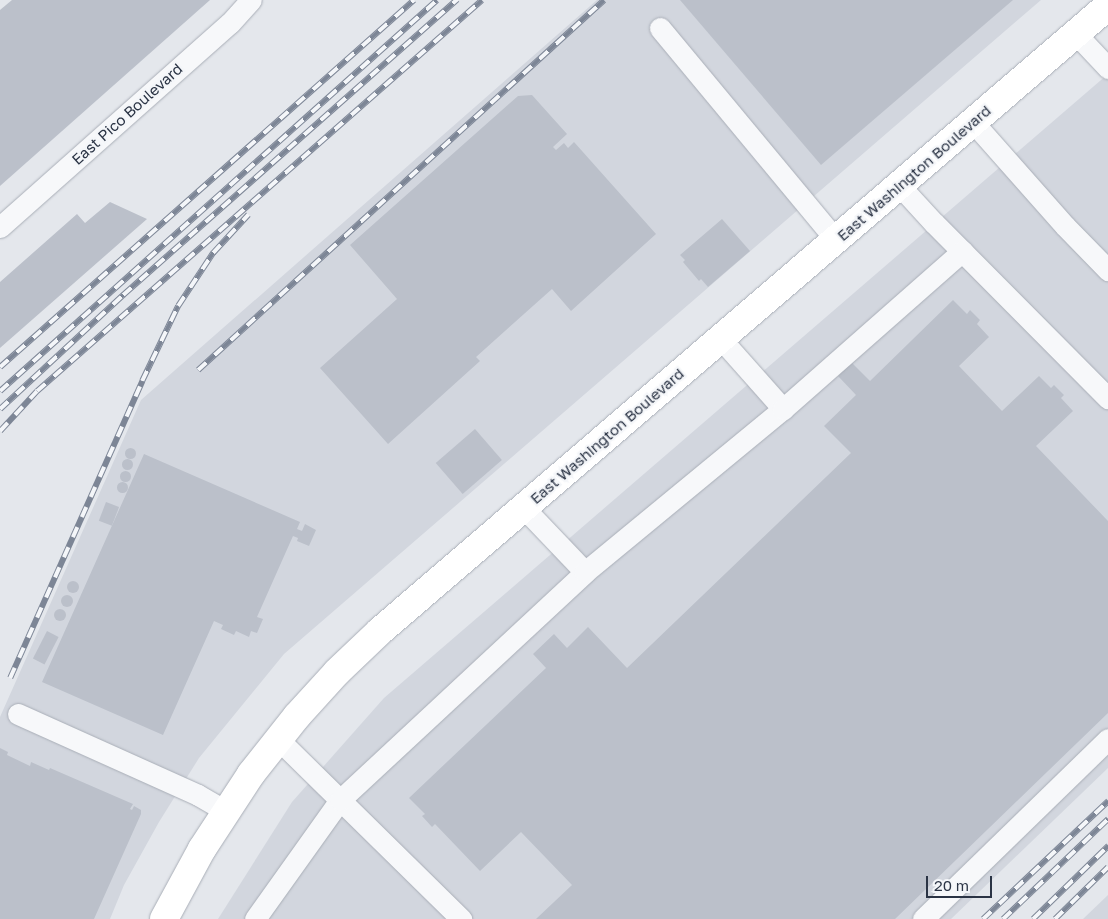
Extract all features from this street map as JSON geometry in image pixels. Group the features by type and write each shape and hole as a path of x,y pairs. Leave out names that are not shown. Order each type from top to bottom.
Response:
{"main road":[{"name":"East Washington Boulevard","path":"164,919 179,888 226,811 278,739 337,672 380,630 1108,6"}],"street":[{"name":"East Pico Boulevard","path":"0,227 230,22 251,0"},
{"path":"660,28 836,240"},
{"path":"1076,34 1108,68"},
{"path":"973,122 1065,226 1108,270"},
{"path":"899,185 1108,398"},
{"path":"255,919 340,800 585,572 783,408 962,251"},
{"path":"720,338 783,408"},
{"path":"524,508 585,572"},
{"path":"18,714 198,795 226,811"},
{"path":"278,739 461,919"},
{"path":"923,919 1108,739"}],"shaded area":[{"path":"597,0 1041,0 284,654 199,758 159,822 124,885 110,919 0,919 0,717 141,400"},
{"path":"1108,74 1108,768 951,919 218,919 292,802 384,698"},
{"path":"1108,895 1108,919 1083,919"}],"building":[{"path":"12,0 210,0 0,186 0,10"},
{"path":"680,0 1013,0 821,165"},
{"path":"532,95 567,134 553,147 556,150 564,143 568,148 574,142 656,234 571,311 552,289 476,357 480,361 388,444 320,368 397,299 350,245 518,96"},
{"path":"110,202 147,219 0,348 0,282 77,214 85,223"},
{"path":"722,219 750,251 708,287 701,279 699,281 683,262 685,260 680,255"},
{"path":"953,300 967,314 970,310 980,320 977,324 989,337 959,366 1002,411 1039,376 1051,388 1054,385 1064,395 1061,398 1073,411 1036,446 1108,521 1108,713 895,919 536,919 572,885 521,832 480,871 435,824 432,827 422,816 425,814 409,798 546,668 533,654 554,634 567,648 588,627 627,668 851,453 824,426 856,395 838,376 851,362 870,381"},
{"path":"475,429 502,460 463,494 436,463"},
{"path":"128,448 132,448 135,453 134,457 128,458 125,455 125,451"},
{"path":"144,454 300,522 297,529 302,531 305,524 316,530 309,546 297,541 298,538 293,536 257,617 263,619 257,633 251,631 249,637 236,631 234,635 221,629 223,625 214,621 163,735 42,682"},
{"path":"125,459 129,459 132,464 131,468 125,469 122,466 122,462"},
{"path":"123,471 127,471 130,476 129,480 123,481 120,478 120,474"},
{"path":"120,482 124,482 127,487 126,491 120,492 117,489 117,485"},
{"path":"106,502 119,507 112,526 99,521"},
{"path":"73,581 79,587 73,593 67,587"},
{"path":"65,595 69,595 73,601 69,607 65,607 61,603 61,599"},
{"path":"60,609 66,615 60,621 54,615"},
{"path":"47,631 59,637 45,665 33,659"},
{"path":"0,748 8,752 7,755 30,766 31,762 49,770 50,768 133,804 130,809 132,810 134,806 141,810 141,814 94,919 0,919"}],"railway":[{"path":"0,367 414,0"},
{"path":"0,391 437,0"},
{"path":"0,409 123,295 457,0"},
{"path":"0,431 37,391 482,0"},
{"path":"198,370 604,0"},
{"path":"10,678 142,381 178,306 213,253 248,215"},
{"path":"983,919 1108,801"},
{"path":"1003,919 1108,819"},
{"path":"1033,919 1108,846"},
{"path":"1055,919 1108,867"}]}
